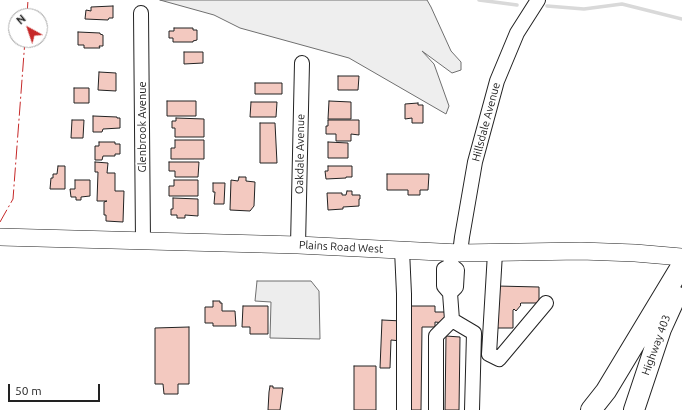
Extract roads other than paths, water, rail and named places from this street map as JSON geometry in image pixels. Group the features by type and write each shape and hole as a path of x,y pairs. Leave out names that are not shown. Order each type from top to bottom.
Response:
{"highway":[{"path":"591,410 606,391 682,265"},
{"name":"Highway 403","path":"634,410 661,329 682,281"}],"main road":[{"name":"Plains Road West","path":"0,237 298,245 402,250 454,257 495,253 581,252 635,253 682,257"}],"street":[{"name":"Hillsdale Avenue","path":"452,320 450,293 444,286 444,269 454,257 462,237 475,162 497,81 517,33 538,0"},
{"name":"Glenbrook Avenue","path":"141,13 142,241"},
{"name":"Oakdale Avenue","path":"298,245 302,63"},
{"path":"402,250 404,302 404,410"},
{"path":"495,253 489,354 499,359 546,304"},
{"path":"436,410 436,336 452,320 474,333 472,410"}],"waterway":[{"path":"479,0 517,5"},
{"path":"547,6 584,9 622,4 682,19"}]}
